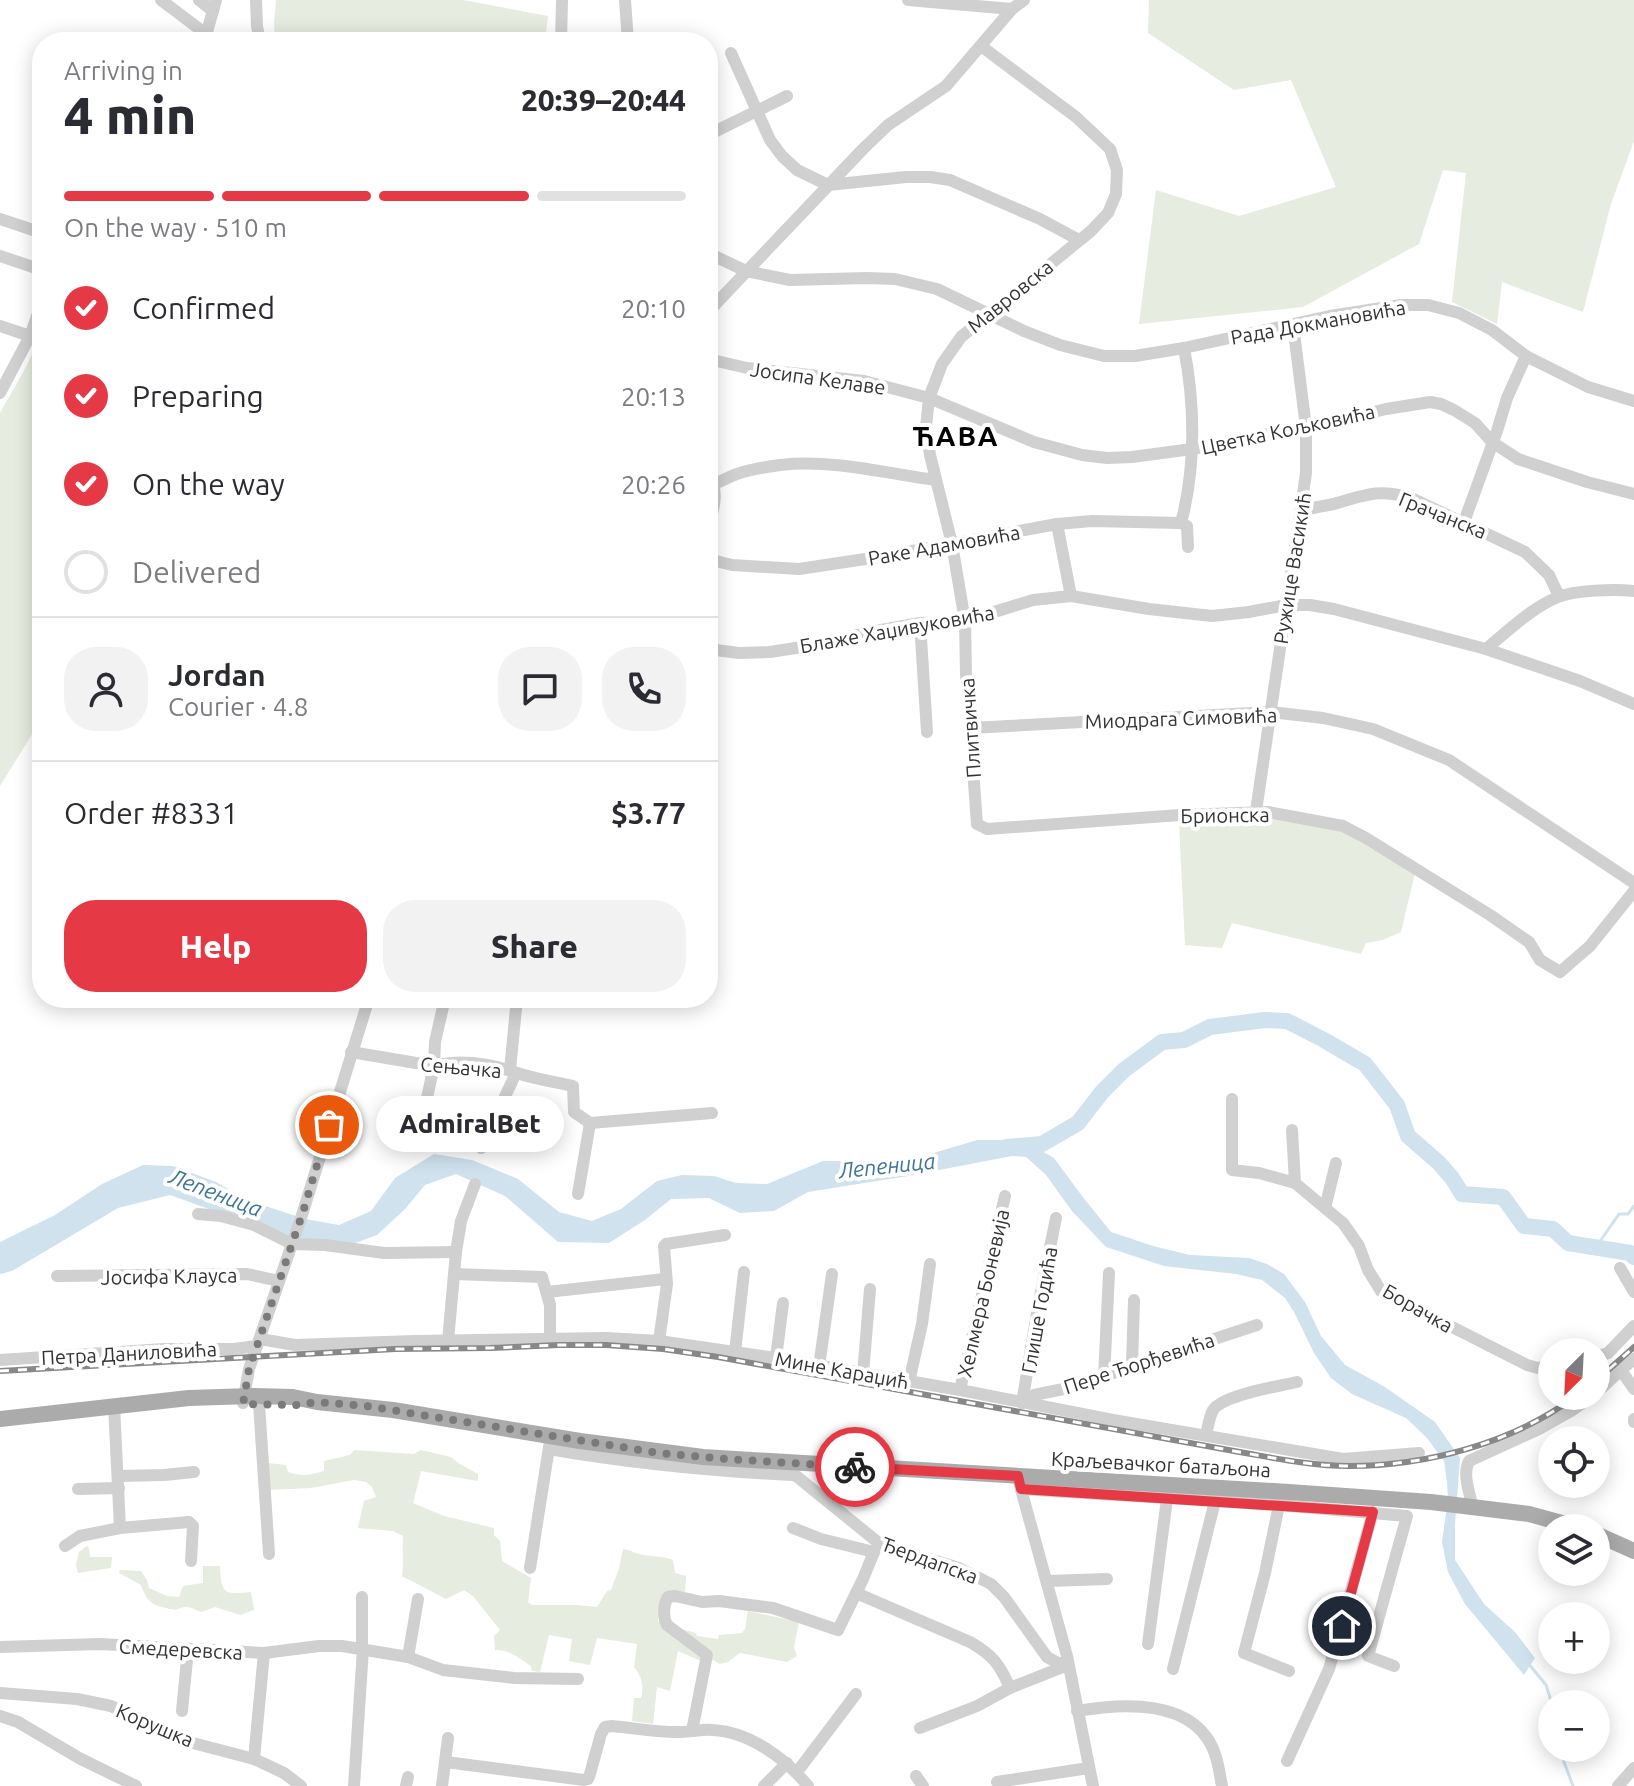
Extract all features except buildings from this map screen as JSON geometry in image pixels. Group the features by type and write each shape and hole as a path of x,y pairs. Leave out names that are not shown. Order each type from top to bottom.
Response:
{"main road":[{"name":"Краљевачког батаљона","path":"0,1419 189,1398 248,1401 293,1397 393,1410 550,1443 1019,1482 1471,1506"},
{"path":"1471,1506 1538,1516"},
{"path":"1610,1540 1634,1551"}],"street":[{"path":"161,0 199,32"},
{"path":"199,0 214,6 208,32"},
{"path":"256,0 257,32"},
{"path":"561,32 562,0"},
{"path":"625,0 627,32"},
{"path":"908,0 1012,9"},
{"path":"718,301 888,125 946,86 1012,9 1024,0"},
{"name":"Мавровска","path":"965,621 952,544 926,427 929,398 942,364 961,337 1091,231 1108,213 1116,194 1117,170 1110,149 1076,117 981,46"},
{"path":"731,53 770,140 797,170 828,185 906,177 950,180 1040,219 1079,240"},
{"path":"718,130 787,96"},
{"path":"0,219 32,230"},
{"path":"0,256 32,267"},
{"name":"Рада Докмановића","path":"718,258 746,271 790,280 895,279 937,289 1024,331 1060,345 1104,356 1135,356 1330,316 1401,305 1428,305 1459,313 1492,330 1526,356 1588,387 1634,401"},
{"name":"Ружице Васикић","path":"1256,811 1306,473 1306,427 1293,325"},
{"path":"0,326 30,336"},
{"path":"0,393 32,330"},
{"path":"1184,348 1192,449 1186,506 1181,523 1187,526 1188,547"},
{"path":"1464,522 1511,387 1526,356"},
{"name":"Јосипа Келаве","path":"718,361 747,368 864,381 929,398"},
{"name":"Цветка Кољковића","path":"929,398 1034,442 1082,455 1107,458 1192,449 1430,402 1454,410 1475,423 1492,442 1518,459 1634,494"},
{"path":"718,482 737,474 778,465 812,463 863,467 936,480"},
{"name":"Грачанска","path":"1302,510 1371,493 1409,497 1525,552 1549,575 1559,596"},
{"name":"Раке Адамовића","path":"718,562 799,569 1057,524 1092,521 1181,523"},
{"path":"1057,524 1071,596"},
{"path":"1486,649 1534,611 1559,596 1634,591"},
{"name":"Блаже Хаџивуковића","path":"718,650 770,652 920,623 965,621 1033,600 1071,596 1212,616 1286,605 1310,605 1486,649 1580,681 1634,704"},
{"name":"Плитвичка","path":"965,621 977,824 987,829"},
{"path":"920,623 927,732"},
{"name":"Миодрага Симовића","path":"971,728 1271,712 1323,718 1373,729 1449,760 1634,883"},
{"name":"Брионска","path":"987,829 1256,811 1343,826 1490,915 1529,942 1540,960 1560,972 1590,946 1634,891"},
{"path":"269,1554 248,1401 258,1343 303,1212 366,1008"},
{"path":"417,1143 443,1008"},
{"path":"481,1148 513,1072 516,1008"},
{"name":"Сењачка","path":"351,1052 434,1066 470,1063 573,1086 574,1112 590,1123"},
{"name":"Борачка","path":"1232,1099 1232,1170 1259,1173 1295,1183 1343,1223 1359,1246 1368,1270 1381,1291 1538,1368"},
{"path":"578,1194 590,1123 712,1113"},
{"path":"1292,1130 1295,1183"},
{"path":"1325,1208 1336,1163"},
{"path":"448,1341 461,1221 475,1184"},
{"name":"Хелмера Боневија","path":"960,1390 1005,1196"},
{"path":"198,1214 221,1216 293,1240 325,1245 384,1253 456,1252"},
{"name":"Глише Годића","path":"1022,1403 1056,1218"},
{"path":"659,1341 667,1284 664,1246 725,1235"},
{"path":"909,1382 922,1324 930,1264"},
{"path":"1620,1268 1634,1292"},
{"path":"735,1352 744,1272"},
{"path":"1104,1378 1109,1273"},
{"name":"Јосифа Клауса","path":"57,1276 247,1274 279,1281"},
{"path":"455,1274 542,1277 550,1305 550,1339"},
{"path":"819,1367 832,1274"},
{"path":"547,1292 665,1279"},
{"path":"863,1374 870,1289"},
{"path":"1132,1366 1134,1300"},
{"path":"776,1358 783,1303"},
{"name":"Пере Ђорђевића","path":"1022,1403 1034,1395 1104,1378 1257,1325"},
{"path":"1610,1351 1634,1326"},
{"name":"Мине Караџић","path":"258,1343 295,1345 606,1338 659,1341 776,1358 1343,1459 1419,1453"},
{"name":"Петра Даниловића","path":"0,1360 164,1349 234,1349 258,1343"},
{"path":"1610,1380 1634,1359"},
{"path":"1621,1370 1634,1389"},
{"path":"1206,1435 1213,1410 1222,1402 1297,1382"},
{"path":"114,1405 120,1528"},
{"path":"1471,1506 1466,1467 1472,1459 1539,1429 1572,1410"},
{"path":"530,1568 550,1443 617,1461 699,1470 793,1475"},
{"name":"Ђердапска","path":"779,1462 877,1548 959,1568 984,1579 1004,1597 1047,1657 1068,1665"},
{"path":"78,1489 194,1472"},
{"path":"1093,1786 1048,1581 1019,1482 1167,1499 1407,1516 1368,1656 1394,1666"},
{"path":"1148,1644 1167,1499"},
{"path":"1173,1669 1215,1501"},
{"path":"1279,1505 1244,1653 1289,1671"},
{"path":"1287,1761 1329,1669 1373,1512"},
{"path":"65,1546 80,1536 120,1528 189,1522 193,1526 191,1561"},
{"path":"692,1731 707,1655 667,1625 664,1619 668,1597 773,1608 838,1630 877,1548 821,1539 793,1528"},
{"path":"1048,1581 1107,1579"},
{"path":"856,1593 987,1651 1003,1671 1010,1688"},
{"path":"354,1786 363,1648 362,1597"},
{"path":"408,1657 418,1599"},
{"name":"Смедеревска","path":"0,1647 100,1644 264,1653 319,1646 363,1648 408,1657 443,1670 514,1678 578,1679"},
{"path":"182,1711 188,1649"},
{"path":"254,1759 264,1653"},
{"path":"920,1728 1068,1665"},
{"name":"Корушка","path":"0,1693 77,1699 122,1709 189,1742 254,1759 284,1773 301,1786"},
{"path":"764,1786 792,1767 856,1694"},
{"path":"1077,1711 1137,1707 1160,1710 1192,1723 1209,1741 1222,1786"},
{"path":"0,1716 18,1722 79,1758 136,1786"},
{"path":"446,1762 584,1780 590,1774 605,1727 682,1733 713,1730 756,1743 792,1767 808,1786"},
{"path":"442,1786 448,1738"},
{"path":"997,1782 1089,1768"},
{"path":"1618,1786 1634,1768"}],"shaded area":[{"path":"276,0 463,0 548,16 546,32 274,32"},
{"path":"1149,0 1634,0 1634,141 1611,204 1583,312 1502,282 1497,324 1452,302 1466,173 1443,170 1419,244 1303,307 1139,324 1156,190 1239,216 1336,187 1291,80 1234,90 1148,33"},
{"path":"32,354 32,734 0,786 0,413"},
{"path":"1254,815 1346,829 1415,873 1401,932 1366,943 1361,954 1232,923 1222,948 1185,945 1179,822"},
{"path":"354,1450 414,1454 421,1450 451,1457 478,1474 478,1481 421,1471 413,1503 444,1516 494,1528 494,1535 500,1541 502,1561 531,1578 528,1602 532,1605 597,1607 607,1591 611,1590 623,1549 673,1560 675,1573 686,1576 685,1593 668,1591 660,1605 658,1621 701,1653 701,1661 678,1651 670,1691 657,1687 653,1724 632,1721 634,1698 641,1698 642,1690 641,1678 634,1667 637,1644 597,1638 590,1665 569,1661 572,1639 549,1635 540,1672 532,1671 531,1666 514,1655 495,1650 494,1636 500,1630 473,1596 464,1590 446,1599 402,1576 403,1536 393,1531 358,1528 364,1501 376,1497 366,1482 354,1480 311,1488 268,1490 268,1463 286,1465 288,1472 293,1474 311,1474 324,1471 324,1461 350,1455"},
{"path":"87,1546 90,1557 112,1557 111,1568 78,1573 79,1552"},
{"path":"203,1566 220,1566 221,1582 226,1591 251,1592 254,1610 240,1615 215,1607 201,1612 189,1607 176,1610 163,1607 150,1601 141,1585 119,1573 120,1570 141,1571 149,1588 167,1596 179,1597 183,1586 203,1583"},
{"path":"748,1611 799,1622 794,1647 797,1656 787,1662 740,1653 720,1664 681,1629 697,1636 718,1639 719,1635 742,1633"}],"water":[{"path":"977,1140 1026,1140 1026,1149 1035,1147 1054,1158 1111,1232 1190,1255 1249,1258 1284,1274 1305,1302 1321,1336 1345,1365 1385,1387 1435,1422 1460,1458 1455,1560 1484,1604 1515,1632 1535,1658 1524,1675 1465,1604 1448,1572 1442,1542 1448,1499 1444,1461 1427,1438 1406,1418 1352,1394 1331,1378 1285,1298 1262,1280 1164,1266 1106,1247 1072,1211 1046,1175 1026,1157 1012,1156 808,1192 774,1211 740,1213 709,1198 671,1199 609,1243 558,1242 505,1196 456,1174 425,1185 377,1235 347,1246 300,1242 170,1195 118,1208 12,1271 0,1274 0,1242 55,1215 102,1184 143,1165 173,1166 216,1182 247,1200 305,1219 339,1225 371,1211 395,1178 434,1154 472,1160 518,1179 559,1212 592,1221 621,1209 657,1181 682,1175 767,1184 823,1161 907,1161"}],"waterway":[{"name":"Лепеница","path":"1006,1147 1042,1144 1078,1123 1124,1070 1162,1042 1184,1040 1210,1027 1264,1020 1287,1021 1365,1064 1397,1105 1408,1136 1439,1163 1462,1194 1503,1197 1524,1226 1553,1229 1568,1243 1630,1253 1634,1257"},
{"path":"1596,1247 1619,1214 1628,1214 1634,1206"},
{"path":"1528,1663 1548,1690"},
{"path":"1564,1762 1573,1786"}],"railway":[{"path":"0,1371 395,1349 559,1345 663,1349 1271,1458 1349,1466 1409,1462 1468,1449 1525,1427 1555,1410"},
{"path":"1610,1368 1634,1347"}],"way so far":[{"path":"329,1125 249,1369 243,1404 297,1405 317,1402 366,1406 659,1453 855,1467"}],"place":[{"name":"AdmiralBet","path":"329,1125"}],"district":[{"name":"ЋАВА","path":"956,435"}],"route":[{"path":"855,1467 1018,1476 1021,1489 1373,1512 1342,1626"}]}
